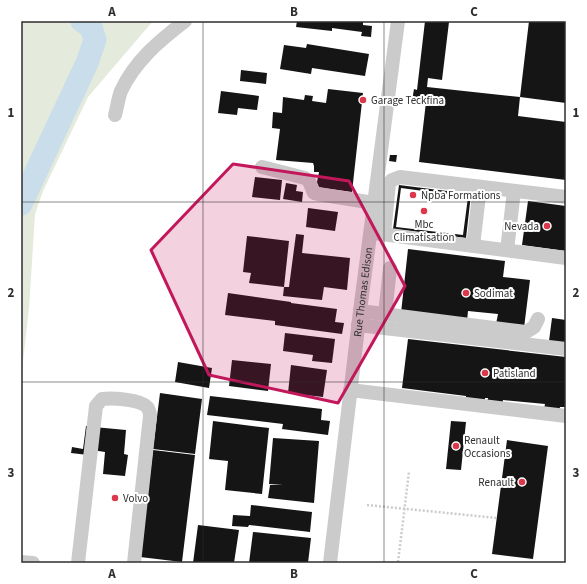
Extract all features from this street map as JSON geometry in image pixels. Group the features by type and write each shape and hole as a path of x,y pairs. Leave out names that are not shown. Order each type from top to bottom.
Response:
{"street":[{"path":"115,115 121,93 132,71 149,51 185,21"},
{"name":"Rue Thomas Edison","path":"330,563 358,325 398,21"},
{"path":"262,167 305,178 309,181 314,193 374,203"},
{"path":"384,234 389,183 400,177 566,197"},
{"path":"473,246 480,187"},
{"path":"507,250 514,191"},
{"path":"370,232 566,258"},
{"path":"385,314 390,268"},
{"path":"360,311 526,332 534,327 538,320"},
{"path":"358,325 566,349"},
{"path":"350,390 566,416"},
{"path":"78,563 96,406 102,399 112,398 139,402 147,407 150,416 134,563"},
{"path":"21,562 33,563"}],"path":[{"path":"398,562 409,472"},
{"path":"367,505 496,518"}],"highlighted area":[{"path":"233,164 349,181 405,286 338,403 209,375 151,250"}],"shaded area":[{"path":"21,21 153,21 88,97 43,191 35,214 29,309 21,378"}],"building":[{"path":"297,21 363,21 363,25 372,26 371,37 361,36 362,32 332,28 332,31 296,27"},
{"path":"425,21 449,22 442,80 428,78 427,87 520,97 518,116 566,122 566,180 419,162 426,102 412,101 414,89 417,90"},
{"path":"529,21 566,21 566,103 520,97"},
{"path":"307,44 369,54 365,76 312,68 311,74 280,69 284,45 306,48"},
{"path":"241,70 267,73 266,84 240,81"},
{"path":"328,89 363,93 352,192 316,187 319,172 314,172 313,163 276,160 280,129 272,128 273,112 282,113 283,97 304,100 305,95 313,96 312,101 326,103"},
{"path":"221,91 259,96 257,110 238,108 237,115 218,113"},
{"path":"390,155 397,155 396,162 389,161"},
{"path":"255,177 282,180 280,200 252,197"},
{"path":"286,183 297,185 296,191 303,192 302,202 283,199"},
{"path":"399,185 471,194 466,238 393,229","holes":["401,188 468,197 463,235 396,227"]},
{"name":"Nevada","path":"528,201 566,206 566,251 522,245"},
{"path":"308,208 338,212 335,231 306,227"},
{"path":"296,234 304,235 302,253 350,258 347,290 324,287 322,300 283,296 284,287 289,287"},
{"path":"247,236 289,241 284,287 249,283 251,273 243,272"},
{"name":"Sodimat","path":"408,249 505,261 503,277 530,280 524,328 496,324 498,314 468,311 467,321 401,313"},
{"path":"228,293 337,309 335,322 344,323 342,334 275,325 275,321 225,315"},
{"path":"552,318 566,320 566,343 549,341"},
{"path":"285,333 335,339 332,363 312,361 313,355 283,351"},
{"name":"Patisland","path":"408,339 566,357 566,407 560,407 559,411 544,409 545,404 503,400 502,407 487,404 488,398 485,398 484,404 466,402 466,396 402,388"},
{"path":"232,360 271,364 268,391 229,386"},
{"path":"178,362 212,368 209,388 175,382"},
{"path":"291,365 327,370 323,397 288,393"},
{"path":"160,393 202,399 195,454 153,449"},
{"path":"210,396 322,409 321,420 330,421 328,435 282,429 283,424 207,415"},
{"path":"213,421 269,428 262,494 225,490 228,461 209,459"},
{"name":"Renault Occasions","path":"451,421 466,422 461,470 446,469"},
{"path":"86,426 91,426 88,455 71,453 72,447 83,449"},
{"path":"94,427 126,430 124,454 128,455 125,476 103,474 105,452 92,450"},
{"path":"273,438 319,441 314,503 268,498 270,485 283,485 269,484"},
{"name":"Renault","path":"507,440 548,446 533,559 492,554"},
{"path":"153,450 195,455 182,562 140,557"},
{"path":"251,505 312,512 310,532 249,525 248,527 232,526 233,515 250,516"},
{"path":"198,525 239,530 234,563 193,563"},
{"path":"253,532 311,538 308,563 249,563"}],"waterway":[{"path":"21,204 87,63 95,40 91,27 82,21"}],"place":[{"name":"Garage Teckfina","path":"363,100"},
{"name":"Npba Formations","path":"413,195"},
{"name":"Mbc Climatisation","path":"424,211"},
{"name":"Nevada","path":"547,226"},
{"name":"Sodimat","path":"466,293"},
{"name":"Patisland","path":"485,373"},
{"name":"Renault Occasions","path":"456,446"},
{"name":"Renault","path":"522,482"},
{"name":"Volvo","path":"115,498"}]}
